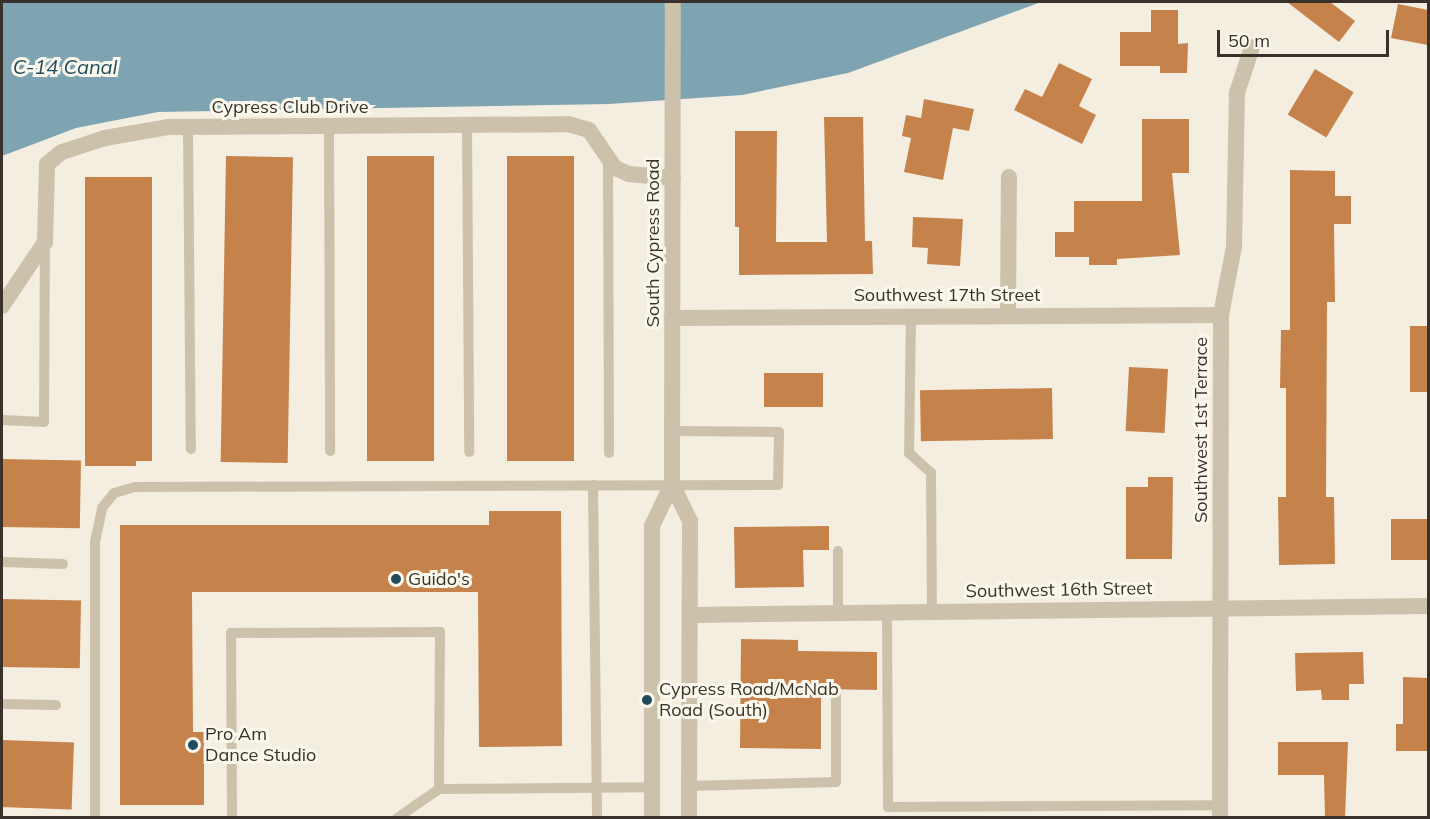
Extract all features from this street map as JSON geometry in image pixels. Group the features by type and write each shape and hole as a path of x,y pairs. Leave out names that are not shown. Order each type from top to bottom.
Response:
{"street":[{"name":"South Cypress Road","path":"652,818 652,526 672,484 673,2"},
{"name":"Southwest 1st Terrace","path":"1220,811 1221,315 1234,247 1237,93 1252,47"},
{"name":"Cypress Club Drive","path":"45,242 47,164 62,152 105,138 188,127 568,124 589,130 615,168 628,174 673,178"},
{"path":"1008,314 1009,177"},
{"path":"2,306 45,242"},
{"name":"Southwest 17th Street","path":"672,318 1008,314 1221,315"},
{"name":"South Cypress Road","path":"672,484 690,521 689,818"},
{"name":"Southwest 16th Street","path":"690,615 1428,606"}],"lane":[{"path":"329,126 330,451"},
{"path":"467,126 469,452"},
{"path":"188,127 191,449"},
{"path":"608,158 609,453"},
{"path":"2,420 44,422 45,242"},
{"path":"911,315 909,453 931,473 932,612"},
{"path":"95,818 95,542 102,508 114,493 135,487 778,485 779,432 672,431"},
{"path":"593,485 597,818"},
{"path":"838,550 838,613"},
{"path":"2,562 63,564"},
{"path":"887,612 888,807 1220,811"},
{"path":"232,818 231,633 440,632 439,789"},
{"path":"689,786 836,782 836,696"},
{"path":"2,704 56,705"},
{"path":"397,818 439,789 652,787"}],"water":[{"name":"C-14 Canal","path":"2,2 1041,2 848,73 742,95 609,104 158,112 76,128 2,156"}],"building":[{"path":"1287,2 1330,2 1355,21 1339,42"},
{"path":"1398,4 1428,10 1428,45 1391,38"},
{"path":"1151,10 1178,10 1178,44 1188,43 1187,73 1160,73 1160,66 1120,66 1120,32 1151,32"},
{"path":"1059,63 1092,79 1079,106 1096,115 1082,144 1014,110 1025,89 1042,97"},
{"path":"1315,69 1354,92 1326,138 1288,114"},
{"path":"924,99 974,109 969,131 953,128 943,180 904,172 911,138 902,136 906,115 921,118"},
{"path":"824,117 863,117 865,241 872,241 873,274 739,275 739,227 735,227 735,131 777,131 776,242 827,242"},
{"path":"1142,119 1189,119 1189,173 1172,173 1180,255 1117,259 1117,265 1089,265 1089,257 1055,257 1055,232 1074,232 1074,201 1142,201"},
{"path":"226,156 293,157 288,463 221,462"},
{"path":"367,156 434,156 434,461 367,461"},
{"path":"507,156 574,156 574,461 507,461"},
{"path":"1290,170 1335,171 1335,196 1351,196 1351,224 1334,224 1335,302 1327,302 1326,497 1334,497 1335,564 1279,565 1278,497 1286,497 1286,388 1280,388 1281,330 1290,330"},
{"path":"85,177 152,177 152,461 136,461 136,466 85,466"},
{"path":"913,217 963,219 960,266 927,264 928,248 912,247"},
{"path":"1410,326 1428,326 1428,392 1410,392"},
{"path":"1129,367 1168,369 1165,433 1126,431"},
{"path":"764,373 823,373 823,407 764,407"},
{"path":"1052,388 1053,439 921,441 920,390"},
{"path":"2,459 81,460 80,528 2,527"},
{"path":"1148,477 1173,477 1172,559 1126,559 1126,487 1148,487"},
{"path":"489,511 561,511 562,746 479,747 478,592 192,592 193,732 204,732 204,805 120,805 120,525 489,525"},
{"path":"1391,519 1428,519 1428,560 1391,560"},
{"path":"829,526 829,550 803,550 804,587 735,588 734,527"},
{"path":"2,599 81,600 80,668 2,667"},
{"path":"741,639 798,640 798,651 877,652 877,690 821,689 821,749 740,748"},
{"path":"1363,652 1364,684 1349,684 1349,700 1322,700 1321,690 1296,691 1295,653"},
{"path":"1403,677 1428,678 1428,751 1396,751 1396,724 1403,724"},
{"path":"2,740 74,743 72,809 2,807"},
{"path":"1278,742 1348,742 1345,818 1325,818 1324,775 1278,775"}],"place":[{"name":"Guido's","path":"396,579"},
{"name":"Cypress Road/McNab Road (South)","path":"647,700"},
{"name":"Pro Am Dance Studio","path":"193,745"}]}
